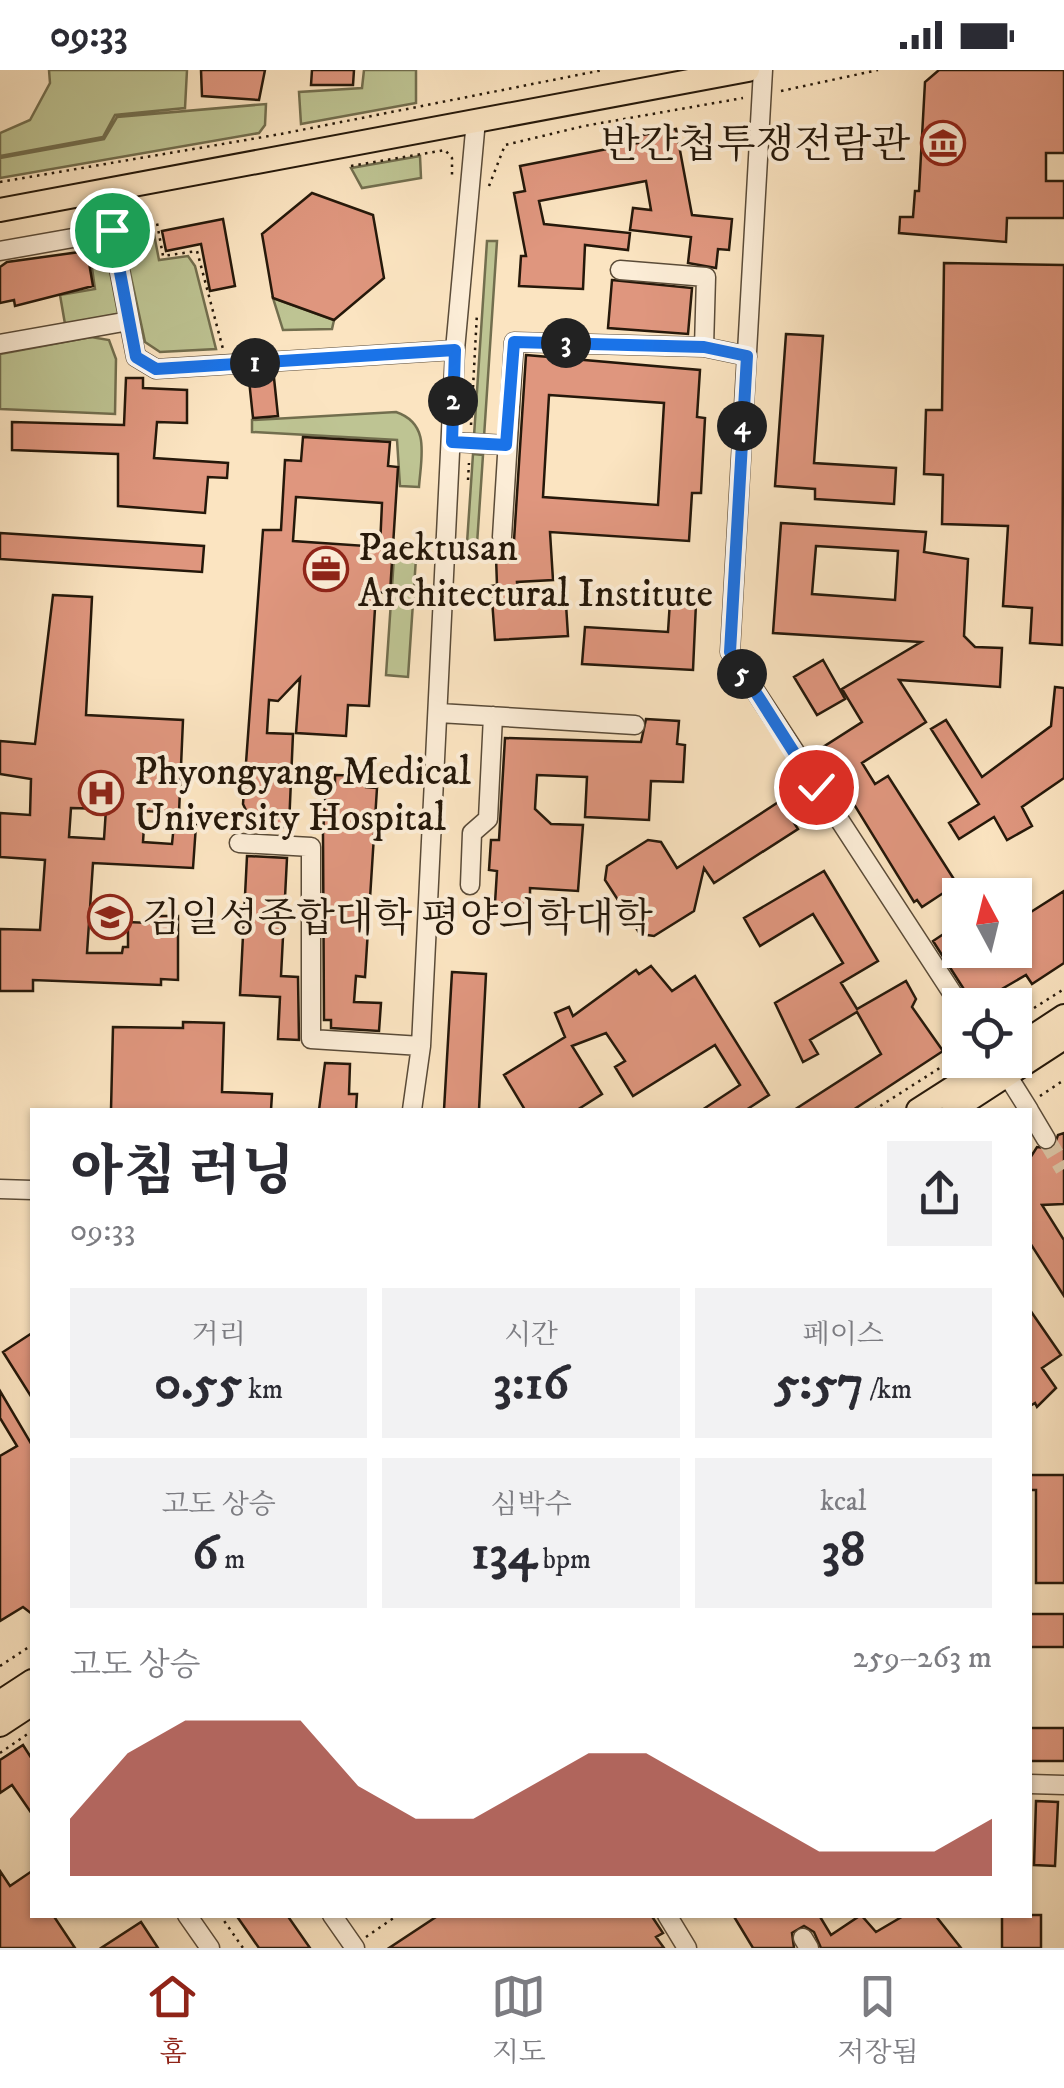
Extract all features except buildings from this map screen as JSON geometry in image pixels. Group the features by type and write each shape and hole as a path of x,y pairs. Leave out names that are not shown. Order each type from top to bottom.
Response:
{"main road":[{"path":"0,210 748,70"},
{"path":"1032,1037 1064,1016"},
{"path":"1032,1053 1064,1038"},
{"path":"922,1108 980,1078"},
{"path":"954,1108 988,1078"},
{"path":"0,1702 30,1691"},
{"path":"0,1725 30,1692"}],"street":[{"path":"763,70 730,652 949,988"},
{"path":"412,1108 421,1046 455,350 476,120"},
{"path":"104,191 136,357 156,369 455,350"},
{"path":"0,251 112,230"},
{"path":"620,270 706,278 704,347"},
{"path":"0,344 129,321"},
{"path":"502,537 514,342 704,347 747,356"},
{"path":"452,442 506,445"},
{"path":"439,713 635,724"},
{"path":"470,885 472,833 488,820 493,716"},
{"path":"239,843 312,847 311,1040 421,1046"},
{"path":"1008,1078 1027,1108"},
{"path":"1032,1116 1046,1139"},
{"path":"0,1189 30,1190"},
{"path":"1032,1784 1064,1784"},
{"path":"189,1918 210,1948"},
{"path":"334,1918 354,1947"},
{"path":"668,1918 687,1948"}],"path":[{"path":"0,182 301,131 603,70"},
{"path":"505,145 584,126 878,70"},
{"path":"351,166 444,150 452,158 452,184"},
{"path":"112,230 157,223 164,256 197,251 228,365"},
{"path":"1032,1009 1064,988"},
{"path":"877,1108 942,1067"},
{"path":"1029,1108 1064,1080"},
{"path":"0,1666 30,1646"},
{"path":"0,1753 30,1733"},
{"path":"222,1918 244,1948"},
{"path":"354,1947 394,1918"}],"green space":[{"path":"49,70 187,70 185,108 115,115 103,137 0,156 0,133 30,120 50,83"},
{"path":"364,70 416,70 416,103 301,124 299,92 362,88"},
{"path":"266,104 265,125 259,133 0,178 0,158 104,139 117,117"},
{"path":"420,156 421,178 362,188 351,168"},
{"path":"153,229 159,260 188,256 195,266 216,349 160,352 145,342 122,235"},
{"path":"487,241 497,241 484,437 474,436"},
{"path":"89,247 105,247 111,256 119,314 65,324 60,295 95,289"},
{"path":"273,298 334,320 332,329 283,330"},
{"path":"91,337 109,340 116,359 115,414 0,409 0,354"},
{"path":"396,412 407,417 419,433 419,487 400,486 397,440 252,432 252,420"},
{"path":"473,454 483,455 476,559 466,558"},
{"path":"394,557 416,558 408,677 386,675"}],"tunnel":[{"path":"1046,1139 1064,1169"}],"place":[{"name":"반간첩투쟁전람관","path":"943,143"},
{"name":"Paektusan Architectural Institute","path":"326,569"},
{"name":"Phyongyang Medical University Hospital","path":"101,793"},
{"name":"김일성종합대학 평양의학대학","path":"110,917"}],"route":[{"path":"112,230 136,357 156,369 455,350 452,442 506,445 514,342 704,347 747,356 728,623 730,652 816,787"}]}
